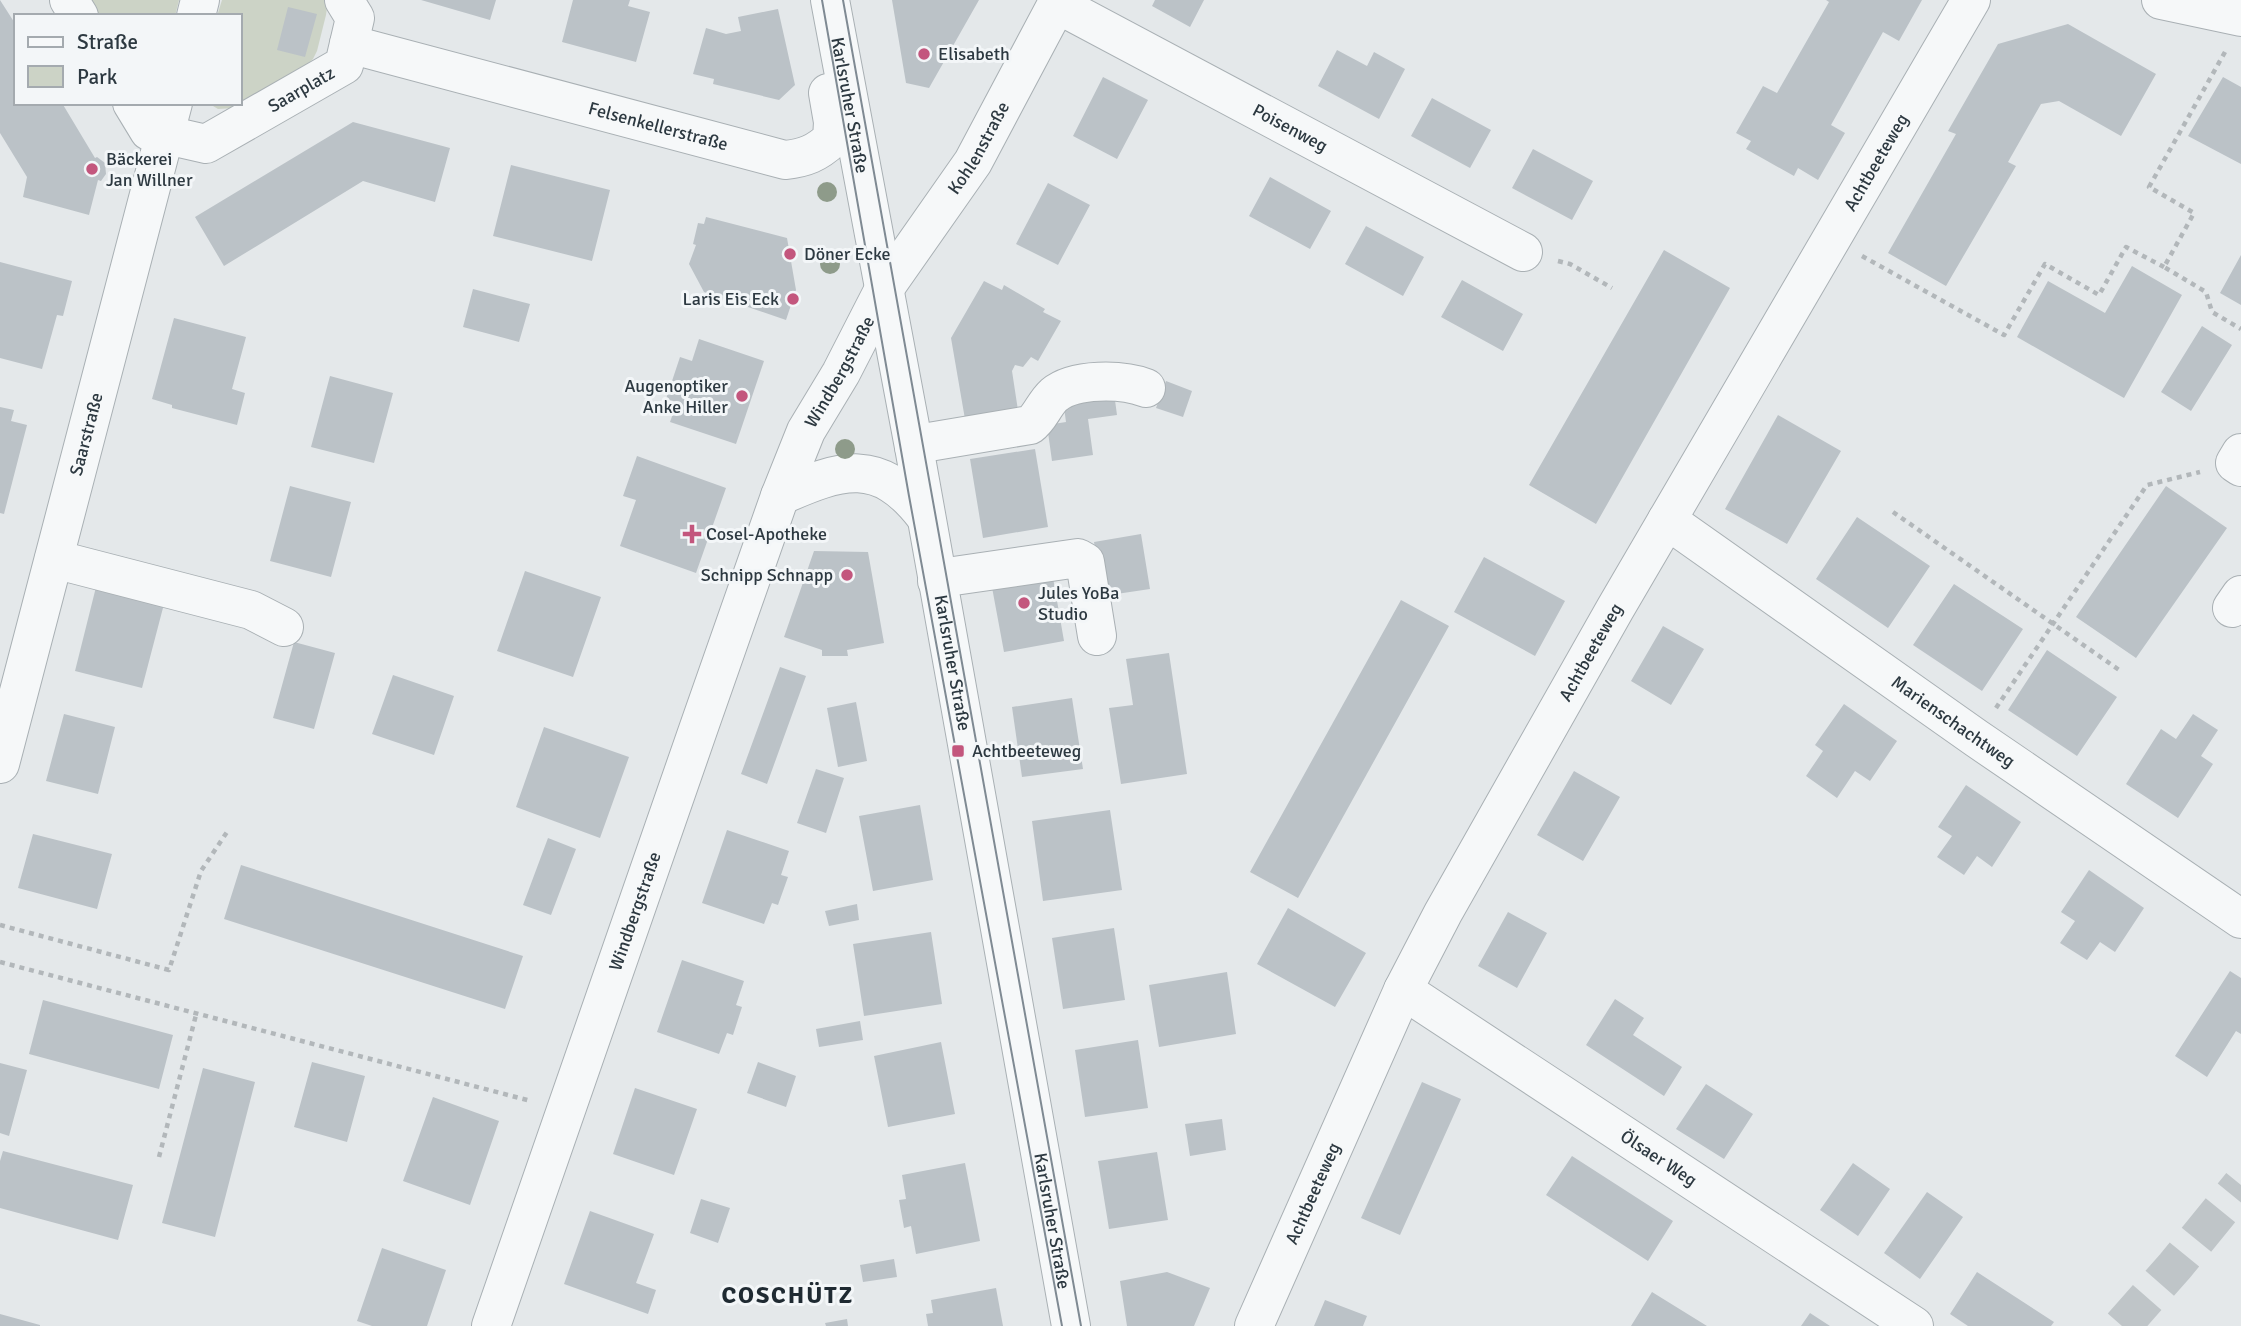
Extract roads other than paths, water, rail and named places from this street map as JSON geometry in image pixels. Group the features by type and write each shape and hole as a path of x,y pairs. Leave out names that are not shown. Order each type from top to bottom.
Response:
{"street":[{"name":"Saarplatz","path":"133,105 149,131 169,119 206,144 344,65 355,18 345,0"},
{"name":"Achtbeeteweg","path":"1254,1326 1403,990 1443,913 1667,520 1970,0"},
{"path":"2161,0 2234,32"},
{"name":"Poisenweg","path":"1058,2 1523,251"},
{"name":"Kohlenstraße","path":"884,289 973,162 1058,2"},
{"name":"Felsenkellerstraße","path":"349,44 761,156 785,160 803,158 818,152 832,139 833,122 822,59 830,3"},
{"name":"Karlsruher Straße","path":"830,3 914,447 1071,1326"},
{"name":"Saarstraße","path":"0,764 169,119"},
{"name":"Windbergstraße","path":"491,1326 780,496 806,430 841,373 884,289"},
{"path":"914,447 923,443 1030,425 1049,400 1068,386 1121,381 1146,388"},
{"path":"780,496 815,480 840,473 862,473 887,479 909,496 925,516"},
{"name":"Marienschachtweg","path":"1667,520 1976,738 2241,919"},
{"path":"937,581 947,577 1078,558 1085,562 1097,636"},
{"path":"54,559 251,610 284,627"},
{"name":"Ölsaer Weg","path":"1403,990 1914,1326"}],"tunnel":[{"path":"2122,1326 2241,1185"}],"tram line":[{"path":"822,0 909,496 1062,1326"},
{"path":"843,0 1081,1326"}],"place":[{"name":"Elisabeth","path":"924,54"},
{"name":"Bäckerei Jan Willner","path":"92,169"},
{"name":"Döner Ecke","path":"790,254"},
{"name":"Laris Eis Eck","path":"793,299"},
{"name":"Augenoptiker Anke Hiller","path":"742,396"},
{"name":"Cosel-Apotheke","path":"692,534"},
{"name":"Schnipp Schnapp","path":"847,575"},
{"name":"Jules YoBa Studio","path":"1024,603"},
{"name":"Achtbeeteweg","path":"958,751"}],"district":[{"name":"COSCHÜTZ","path":"788,1295"}]}
